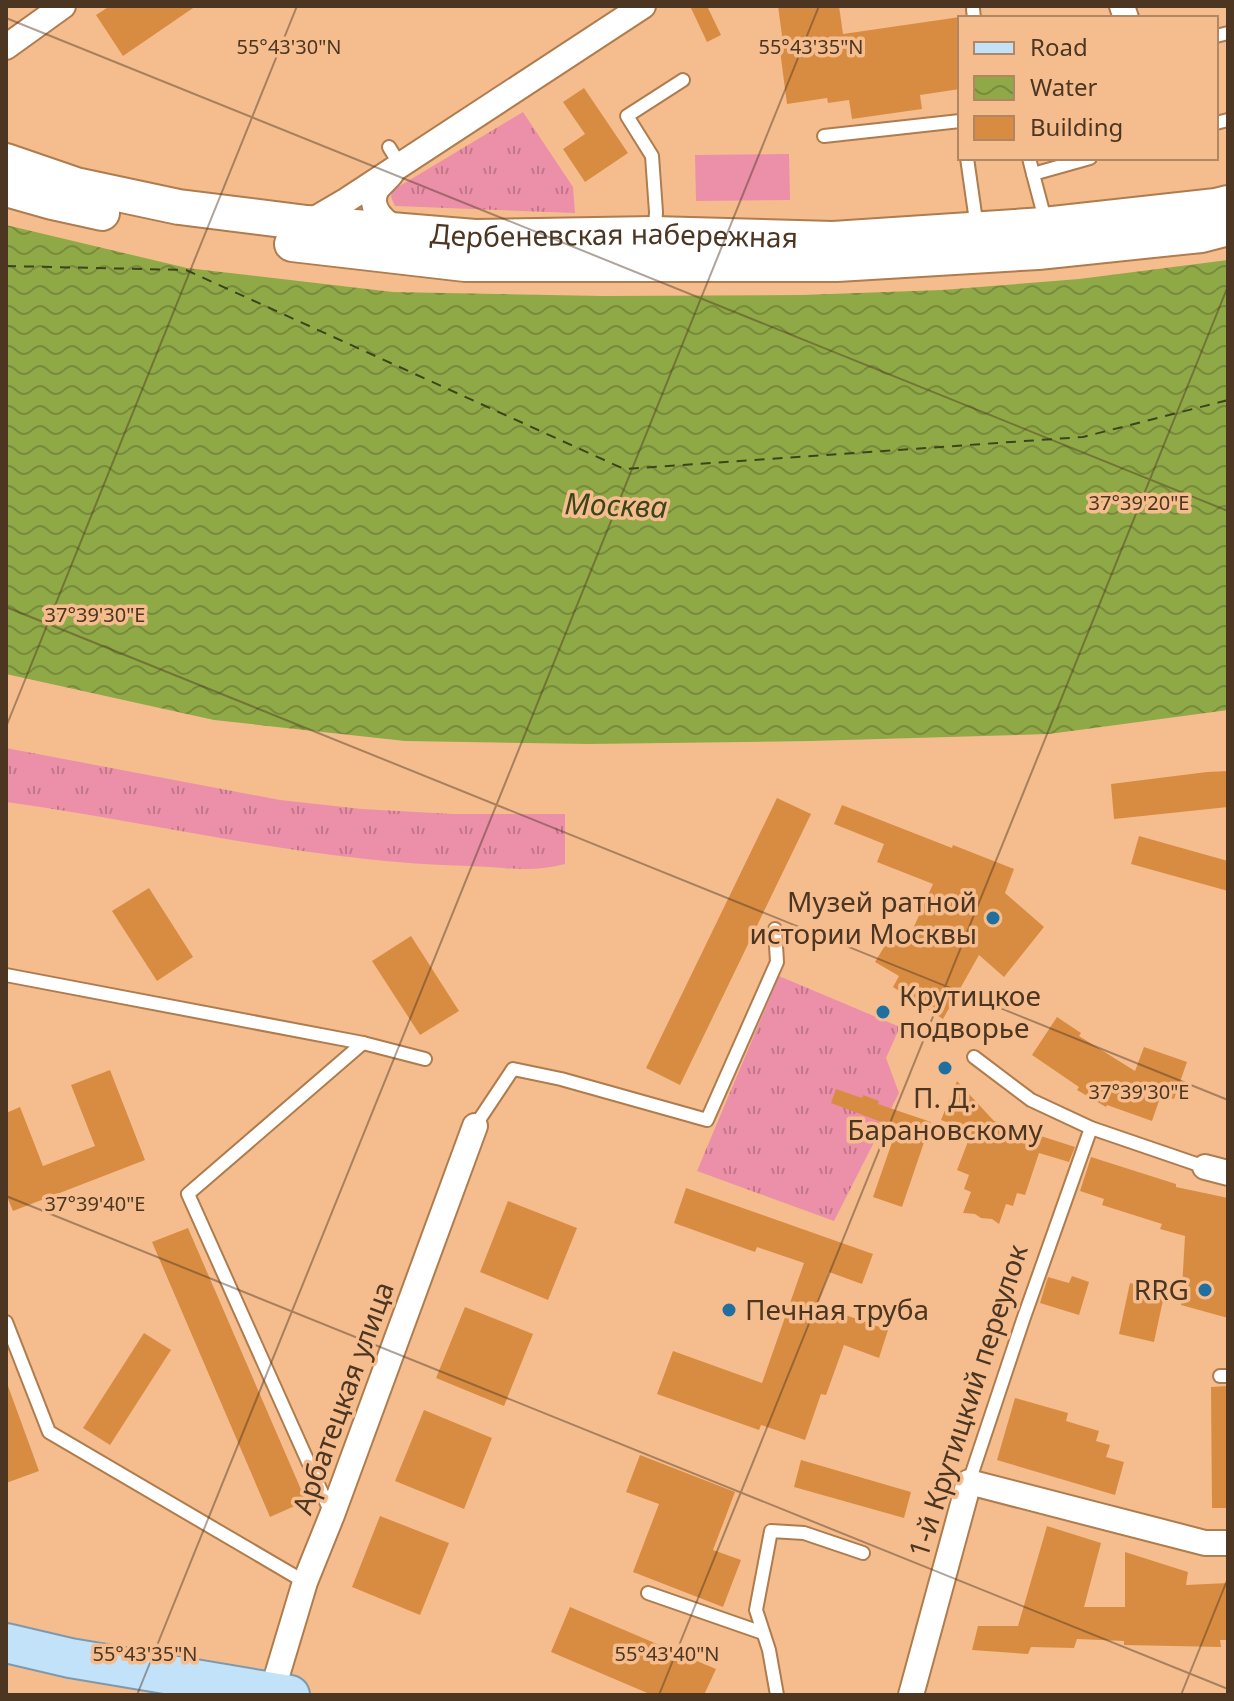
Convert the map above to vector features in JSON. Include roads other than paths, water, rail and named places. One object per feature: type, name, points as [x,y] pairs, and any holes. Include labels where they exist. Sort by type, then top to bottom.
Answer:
[{"type":"main road","name":"Дербеневская набережная","points":[[6,161],[76,185],[179,207],[307,223],[475,237],[654,234],[833,239],[1044,225],[1228,203]]},
{"type":"main road","name":"Дербеневская набережная","points":[[6,189],[52,202],[181,229],[465,264],[837,264],[1069,249],[1201,235],[1228,228]]},
{"type":"main road","points":[[6,1643],[70,1658],[281,1694]]},
{"type":"street","points":[[6,47],[63,6]]},
{"type":"street","points":[[277,242],[347,200],[395,156],[643,6]]},
{"type":"street","points":[[395,156],[376,191],[375,205],[383,220],[408,232]]},
{"type":"street","name":"Арбатецкая улица","points":[[281,1694],[305,1582],[475,1126]]},
{"type":"street","points":[[969,1482],[1205,1543],[1228,1543]]},
{"type":"street","name":"1-й Крутицкий переулок","points":[[911,1695],[969,1482]]},
{"type":"lane","points":[[654,234],[656,212],[652,156],[627,116],[683,80]]},
{"type":"lane","points":[[824,136],[958,121]]},
{"type":"lane","points":[[967,160],[975,214],[973,230]]},
{"type":"lane","points":[[1030,160],[1044,225]]},
{"type":"lane","points":[[1033,174],[1083,160]]},
{"type":"lane","points":[[475,1126],[513,1069],[561,1079],[707,1120],[777,962],[775,929]]},
{"type":"lane","points":[[6,975],[363,1043],[425,1059]]},
{"type":"lane","points":[[332,1515],[188,1194],[363,1043]]},
{"type":"lane","points":[[974,1057],[1031,1100],[1091,1128],[1216,1170]]},
{"type":"lane","name":"1-й Крутицкий переулок","points":[[969,1482],[1091,1128]]},
{"type":"lane","points":[[6,1322],[49,1432],[305,1582]]},
{"type":"lane","points":[[777,1695],[769,1650],[756,1610],[771,1531],[804,1533],[863,1553]]},
{"type":"lane","points":[[648,1593],[763,1633]]},
{"type":"water","name":"Москва","points":[[6,225],[187,268],[393,292],[603,296],[802,295],[942,290],[1079,279],[1228,260],[1228,710],[1049,734],[589,744],[405,741],[214,720],[6,674]]},
{"type":"place","name":"Музей ратной истории Москвы","points":[[993,918]]},
{"type":"place","name":"Крутицкое подворье","points":[[883,1012]]},
{"type":"place","name":"П. Д. Барановскому","points":[[945,1068]]},
{"type":"place","name":"RRG","points":[[1205,1290]]},
{"type":"place","name":"Печная труба","points":[[729,1310]]}]
